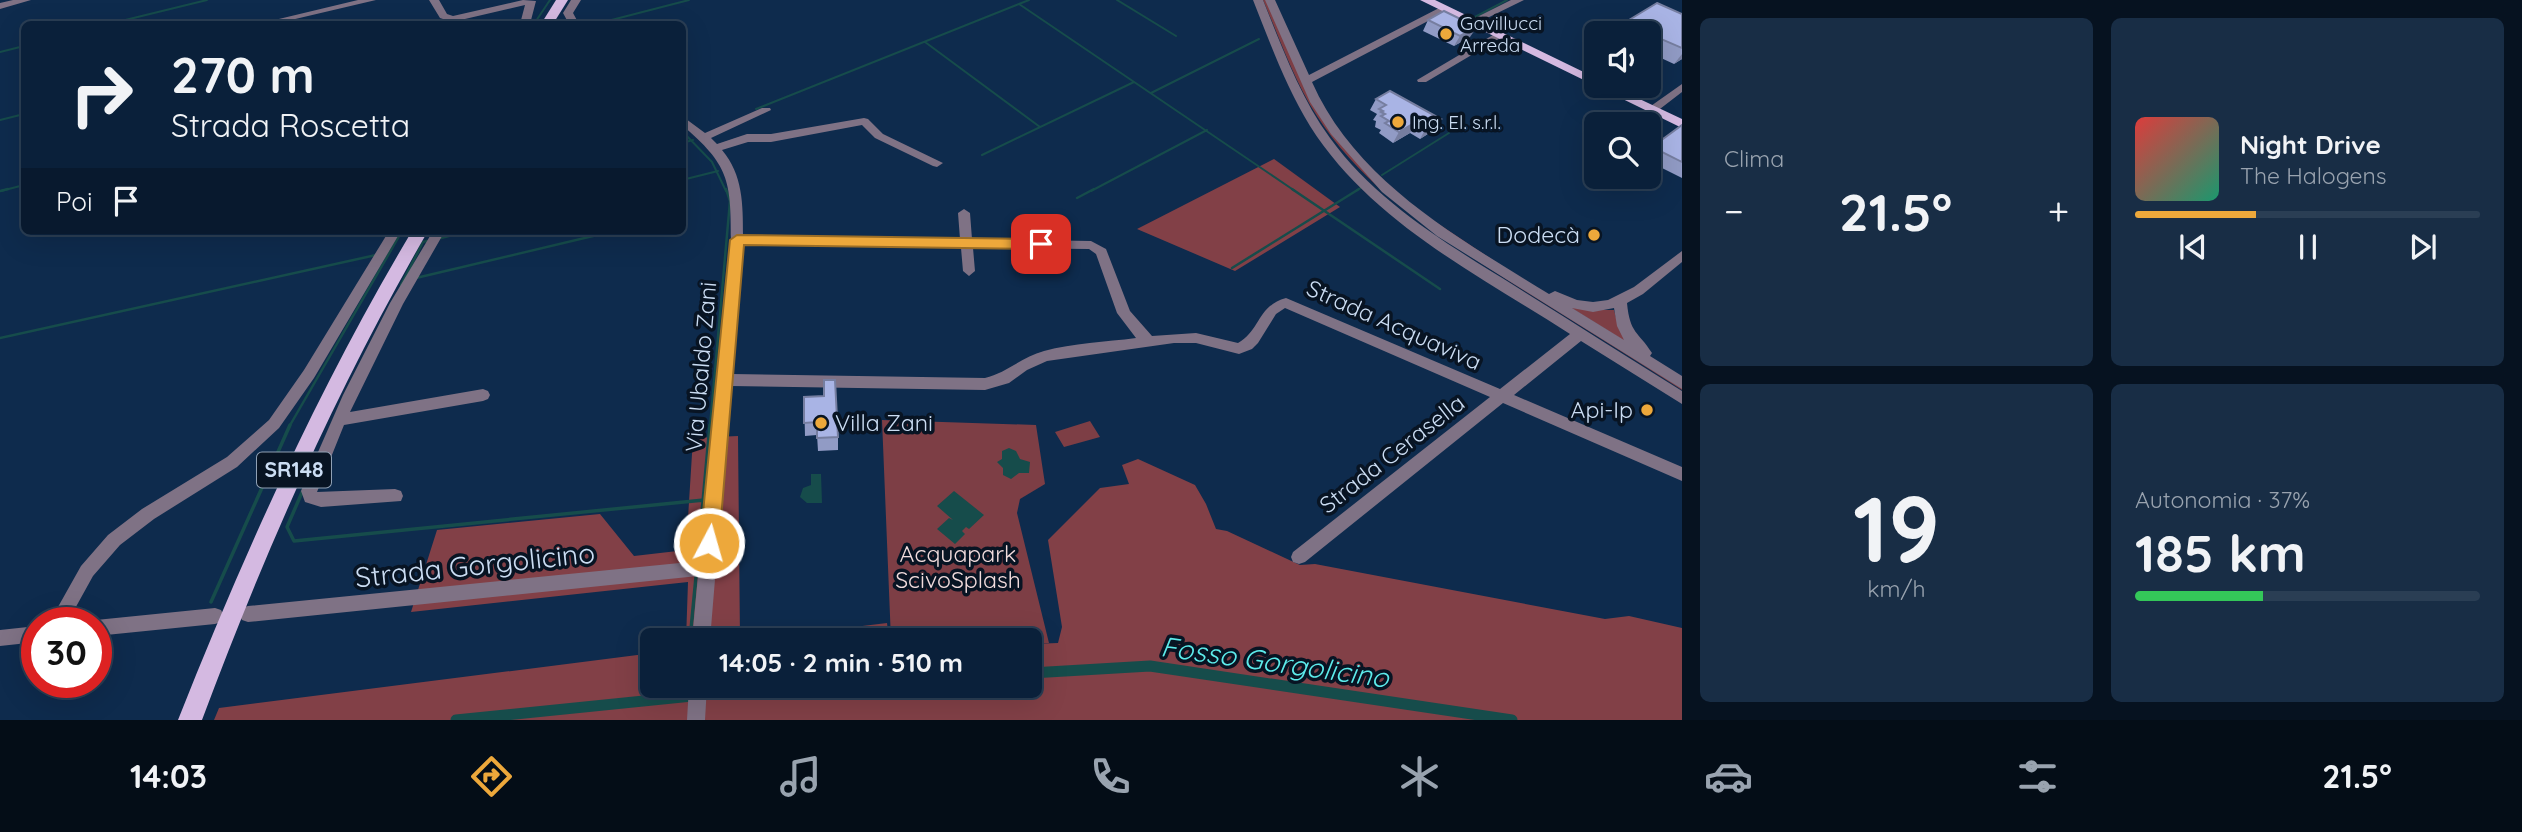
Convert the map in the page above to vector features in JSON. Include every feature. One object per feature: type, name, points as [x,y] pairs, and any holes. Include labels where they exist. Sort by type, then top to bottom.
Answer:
[{"type":"main road","points":[[549,21],[562,0]]},
{"type":"main road","points":[[1426,0],[1584,77]]},
{"type":"main road","points":[[1627,98],[1682,124]]},
{"type":"main road","name":"SR148","points":[[190,720],[236,598],[323,406],[382,294],[432,235]]},
{"type":"street","points":[[0,6],[26,0]]},
{"type":"street","points":[[276,21],[371,0]]},
{"type":"street","points":[[434,0],[443,16],[452,19],[531,1],[526,21]]},
{"type":"street","points":[[572,21],[568,13],[576,0]]},
{"type":"street","points":[[1258,0],[1292,79],[1317,127],[1356,176],[1403,219],[1435,242],[1682,398]]},
{"type":"street","points":[[1270,0],[1315,102],[1335,132],[1386,190],[1441,233],[1490,265],[1682,382]]},
{"type":"street","points":[[1472,22],[1518,0]]},
{"type":"street","points":[[1306,81],[1444,9]]},
{"type":"street","points":[[1422,80],[1498,35]]},
{"type":"street","points":[[1652,110],[1682,87]]},
{"type":"street","points":[[704,137],[766,110]]},
{"type":"street","points":[[716,148],[747,138],[771,138],[863,121],[878,136],[937,163]]},
{"type":"street","name":"Via Ubaldo Zani","points":[[686,122],[716,148],[728,163],[735,179],[737,240],[702,628]]},
{"type":"street","points":[[964,213],[970,271]]},
{"type":"street","points":[[67,607],[87,571],[114,540],[141,518],[232,462],[268,430],[309,374],[393,235]]},
{"type":"street","points":[[395,496],[321,500],[310,496],[311,485],[356,383],[432,235]]},
{"type":"street","points":[[737,240],[1084,244],[1096,247],[1103,254],[1120,308],[1128,323],[1150,342]]},
{"type":"street","points":[[1490,265],[1572,303],[1602,307],[1620,303],[1682,255]]},
{"type":"street","name":"Strada Acquaviva","points":[[725,380],[985,384],[1004,379],[1029,362],[1045,356],[1187,337],[1242,349],[1251,343],[1275,307],[1286,303],[1682,474]]},
{"type":"street","points":[[1620,303],[1621,325],[1626,334],[1682,382]]},
{"type":"street","name":"Strada Cerasella","points":[[1299,557],[1580,334]]},
{"type":"street","points":[[340,419],[483,395]]},
{"type":"street","name":"Strada Gorgolicino","points":[[248,614],[707,568]]},
{"type":"street","points":[[112,626],[215,616]]},
{"type":"street","points":[[0,638],[21,636]]},
{"type":"green space","points":[[1263,0],[1267,0],[1309,96],[1380,185],[1682,386],[1682,390],[1470,256],[1386,194],[1338,144],[1317,116],[1294,74]]},
{"type":"green space","points":[[1560,301],[1596,310],[1614,310],[1619,329],[1636,348]]},
{"type":"green space","name":"Acquapark ScivoSplash","points":[[882,420],[1036,425],[1045,484],[1020,499],[1017,513],[1049,643],[1042,643],[1042,628],[891,628]]},
{"type":"green space","points":[[1090,421],[1100,437],[1064,447],[1055,432]]},
{"type":"shaded area","points":[[1274,159],[1340,207],[1235,271],[1137,229]]},
{"type":"shaded area","points":[[738,436],[740,628],[686,628],[688,582],[411,612],[437,530],[600,514],[634,556],[686,550],[693,438]]},
{"type":"shaded area","points":[[1009,448],[1016,451],[1020,459],[1030,462],[1029,473],[1019,473],[1011,479],[1003,475],[1003,468],[997,462],[1002,459],[1002,451]]},
{"type":"shaded area","points":[[1138,459],[1195,485],[1216,529],[1227,531],[1300,565],[1315,564],[1605,619],[1629,616],[1682,628],[1682,720],[214,720],[219,708],[640,655],[640,698],[1042,698],[1042,644],[1058,643],[1062,627],[1048,540],[1100,488],[1129,484],[1122,465]]},
{"type":"shaded area","points":[[811,474],[821,474],[822,503],[807,503],[800,497],[803,488],[811,485]]},
{"type":"shaded area","points":[[954,491],[984,515],[969,529],[966,527],[962,531],[965,534],[955,544],[937,529],[949,518],[953,520],[937,506]]},
{"type":"shaded area","points":[[887,623],[888,628],[846,628]]},
{"type":"building","points":[[1657,3],[1682,14],[1682,48],[1661,39],[1661,21],[1627,21]]},
{"type":"building","points":[[1444,11],[1477,27],[1460,36],[1428,20]]},
{"type":"building","points":[[1390,91],[1441,119],[1426,128],[1416,122],[1399,132],[1385,123],[1389,121],[1381,116],[1385,114],[1379,109],[1386,105],[1376,99]]},
{"type":"building","points":[[1682,125],[1682,162],[1661,152],[1661,140]]},
{"type":"building","name":"Villa Zani","points":[[824,380],[835,380],[838,437],[817,438],[817,422],[804,423],[804,397],[824,396]]},
{"type":"waterway","points":[[121,21],[207,0]]},
{"type":"waterway","points":[[536,21],[550,0]]},
{"type":"waterway","points":[[608,21],[689,0]]},
{"type":"waterway","points":[[756,109],[1029,0]]},
{"type":"waterway","points":[[1117,0],[1176,36]]},
{"type":"waterway","points":[[1473,18],[1507,0]]},
{"type":"waterway","points":[[1019,4],[1206,131]]},
{"type":"waterway","points":[[1151,93],[1259,39]]},
{"type":"waterway","points":[[925,42],[1040,127]]},
{"type":"waterway","points":[[0,52],[21,47]]},
{"type":"waterway","points":[[982,155],[1134,82]]},
{"type":"waterway","points":[[0,120],[21,115]]},
{"type":"waterway","points":[[1091,191],[1206,131]]},
{"type":"waterway","points":[[1206,131],[1295,191]]},
{"type":"waterway","points":[[1382,175],[1449,133]]},
{"type":"waterway","points":[[686,135],[691,140]]},
{"type":"waterway","points":[[686,142],[691,140]]},
{"type":"waterway","points":[[691,140],[712,162],[717,171]]},
{"type":"waterway","points":[[686,179],[717,171]]},
{"type":"waterway","points":[[717,171],[726,191]]},
{"type":"waterway","points":[[1,191],[21,186]]},
{"type":"waterway","points":[[0,191],[8,189]]},
{"type":"waterway","points":[[710,427],[730,201],[726,189]]},
{"type":"waterway","points":[[1077,198],[1094,189]]},
{"type":"waterway","points":[[1292,189],[1324,211]]},
{"type":"waterway","points":[[1324,211],[1359,189]]},
{"type":"waterway","points":[[1232,268],[1324,211]]},
{"type":"waterway","points":[[1324,211],[1440,289]]},
{"type":"waterway","points":[[289,426],[400,235]]},
{"type":"waterway","points":[[441,238],[453,235]]},
{"type":"waterway","points":[[416,278],[597,235]]},
{"type":"waterway","points":[[401,285],[423,242],[427,241]]},
{"type":"waterway","points":[[0,338],[376,255]]},
{"type":"waterway","points":[[703,500],[710,425]]},
{"type":"waterway","points":[[211,602],[289,426]]},
{"type":"waterway","points":[[303,490],[287,527],[294,541],[703,500]]},
{"type":"waterway","points":[[698,557],[703,500]]},
{"type":"waterway","points":[[691,628],[696,577]]},
{"type":"waterway","name":"Fosso Gorgolicino","points":[[1042,672],[1150,666],[1512,720]]},
{"type":"waterway","name":"Fosso Gorgolicino","points":[[456,720],[673,698]]},
{"type":"place","name":"Gavillucci Arreda","points":[[1446,34]]},
{"type":"place","name":"Ing. El. s.r.l.","points":[[1398,122]]},
{"type":"place","name":"Dodecà","points":[[1594,235]]},
{"type":"place","name":"Api-Ip","points":[[1647,410]]},
{"type":"place","name":"Villa Zani","points":[[821,423]]},
{"type":"route","points":[[709,543],[737,240],[1041,244]]}]
